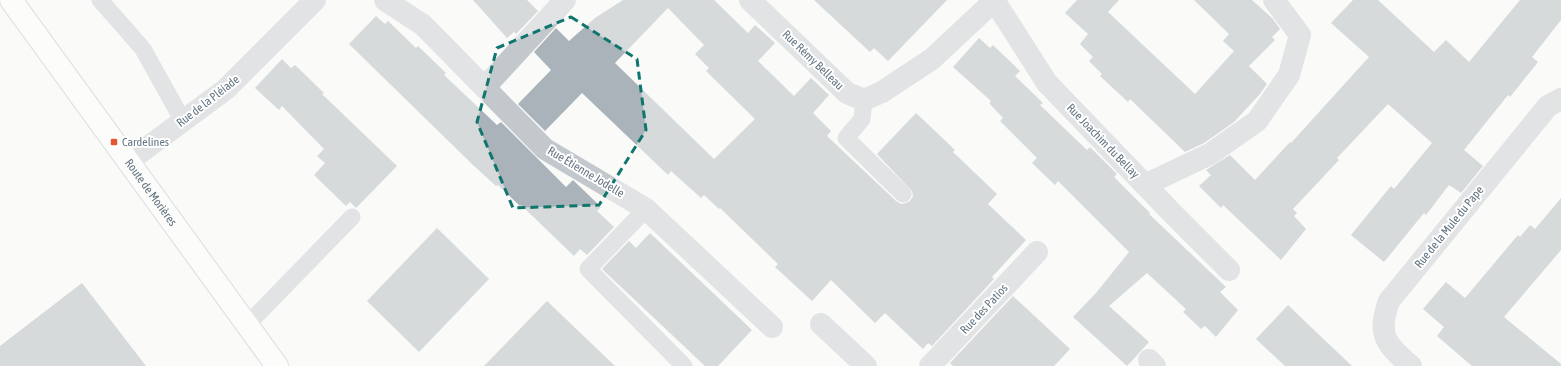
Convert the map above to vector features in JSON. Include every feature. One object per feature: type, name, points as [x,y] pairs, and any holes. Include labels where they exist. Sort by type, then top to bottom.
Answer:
[{"type":"main road","name":"Route de Morières","points":[[12,0],[277,366]]},
{"type":"street","name":"Rue de la Pléiade","points":[[128,161],[226,89],[314,0]]},
{"type":"street","name":"Rue Étienne Jodelle","points":[[385,0],[423,25],[545,149],[646,208],[772,326]]},
{"type":"street","points":[[485,87],[565,0]]},
{"type":"street","name":"Rue Rémy Belleau","points":[[750,0],[847,93],[864,100]]},
{"type":"street","points":[[864,100],[882,92],[932,59],[994,0]]},
{"type":"street","name":"Rue Joachim du Bellay","points":[[994,0],[1047,83],[1229,270]]},
{"type":"street","points":[[1145,185],[1210,154],[1257,121],[1290,75],[1300,35],[1274,0]]},
{"type":"street","name":"Rue de la Mule du Pape","points":[[1411,366],[1398,355],[1384,336],[1383,317],[1389,301],[1548,106],[1561,99]]},
{"type":"street","name":"Rue des Patios","points":[[930,366],[1037,252]]},
{"type":"street","points":[[821,324],[866,366]]},
{"type":"lane","points":[[100,0],[143,50],[183,121]]},
{"type":"lane","points":[[864,100],[862,119],[846,138],[903,194]]},
{"type":"lane","points":[[646,208],[588,269],[684,366]]},
{"type":"lane","points":[[248,325],[352,217]]},
{"type":"highlighted area","points":[[571,17],[637,59],[646,130],[599,205],[513,208],[477,122],[497,48]]},
{"type":"building","points":[[473,0],[527,0],[538,11],[516,34],[514,32],[507,38]]},
{"type":"building","points":[[623,0],[714,0],[748,33],[755,25],[775,43],[758,61],[794,96],[811,78],[829,95],[813,113],[831,131],[827,136],[896,201],[901,204],[910,201],[913,196],[912,191],[877,154],[916,113],[955,150],[953,152],[997,194],[988,204],[1026,240],[992,277],[994,279],[932,346],[928,343],[923,349],[885,313],[875,323],[831,280],[812,301],[775,267],[778,264],[720,208],[719,209],[704,195],[701,198],[671,171],[668,175],[582,93],[545,131],[518,104],[551,70],[534,52],[556,28],[569,41],[595,18]],"holes":[[[668,8],[704,45],[695,54],[709,68],[706,71],[755,119],[714,159],[615,63]]]},
{"type":"building","points":[[814,0],[947,0],[888,61],[874,48],[870,52]]},
{"type":"building","points":[[1077,0],[1119,0],[1108,12],[1195,94],[1234,51],[1223,41],[1229,34],[1194,0],[1252,0],[1273,19],[1280,29],[1272,37],[1275,40],[1249,66],[1267,84],[1260,94],[1234,122],[1204,143],[1185,152],[1130,99],[1128,102],[1100,76],[1102,74],[1089,61],[1093,57],[1080,44],[1088,34],[1065,13]]},
{"type":"building","points":[[1353,0],[1378,0],[1434,52],[1446,40],[1469,62],[1520,0],[1561,0],[1561,20],[1532,57],[1538,62],[1510,97],[1508,95],[1464,150],[1483,166],[1461,193],[1449,185],[1426,215],[1424,213],[1384,262],[1351,235],[1391,186],[1394,189],[1432,143],[1388,104],[1337,158],[1339,160],[1293,209],[1297,213],[1294,216],[1306,229],[1281,260],[1223,205],[1221,208],[1199,186],[1211,175],[1206,170],[1230,155],[1255,180],[1290,142],[1291,143],[1369,57],[1331,23]]},
{"type":"building","points":[[376,16],[385,24],[388,21],[416,48],[418,46],[446,73],[444,75],[497,125],[501,122],[566,187],[573,180],[601,207],[597,211],[614,227],[587,255],[580,249],[574,256],[521,205],[520,206],[498,185],[496,186],[473,165],[349,44]]},
{"type":"building","points":[[979,38],[990,48],[993,45],[1020,71],[1015,76],[1043,103],[1040,105],[1087,150],[1090,147],[1117,174],[1114,177],[1150,213],[1149,214],[1226,287],[1220,292],[1238,310],[1216,337],[1205,326],[1201,329],[1183,312],[1186,309],[1147,273],[1109,306],[1149,342],[1127,366],[1073,317],[1096,293],[1129,252],[1058,181],[1055,185],[1032,163],[1037,158],[1000,121],[1003,118],[989,103],[991,101],[953,67]]},
{"type":"building","points":[[282,59],[291,68],[295,65],[324,93],[322,94],[397,166],[356,208],[350,202],[346,206],[314,175],[325,163],[317,156],[324,149],[282,106],[279,110],[255,88]]},
{"type":"building","points":[[1561,198],[1561,250],[1504,317],[1561,364],[1561,366],[1472,366],[1437,336],[1444,327],[1423,309],[1446,282],[1465,298],[1518,235],[1520,237],[1530,225],[1535,229]]},
{"type":"building","points":[[437,228],[489,279],[419,352],[367,301]]},
{"type":"building","points":[[650,233],[752,330],[718,366],[705,366],[602,269],[629,241],[636,248]]},
{"type":"building","points":[[82,283],[146,366],[0,366],[0,346]]},
{"type":"building","points":[[1013,296],[1070,349],[1054,366],[953,366],[950,363]]},
{"type":"building","points":[[547,301],[615,366],[484,366]]},
{"type":"building","points":[[1288,305],[1352,366],[1285,366],[1256,339]]},
{"type":"place","name":"Cardelines","points":[[114,142]]}]
